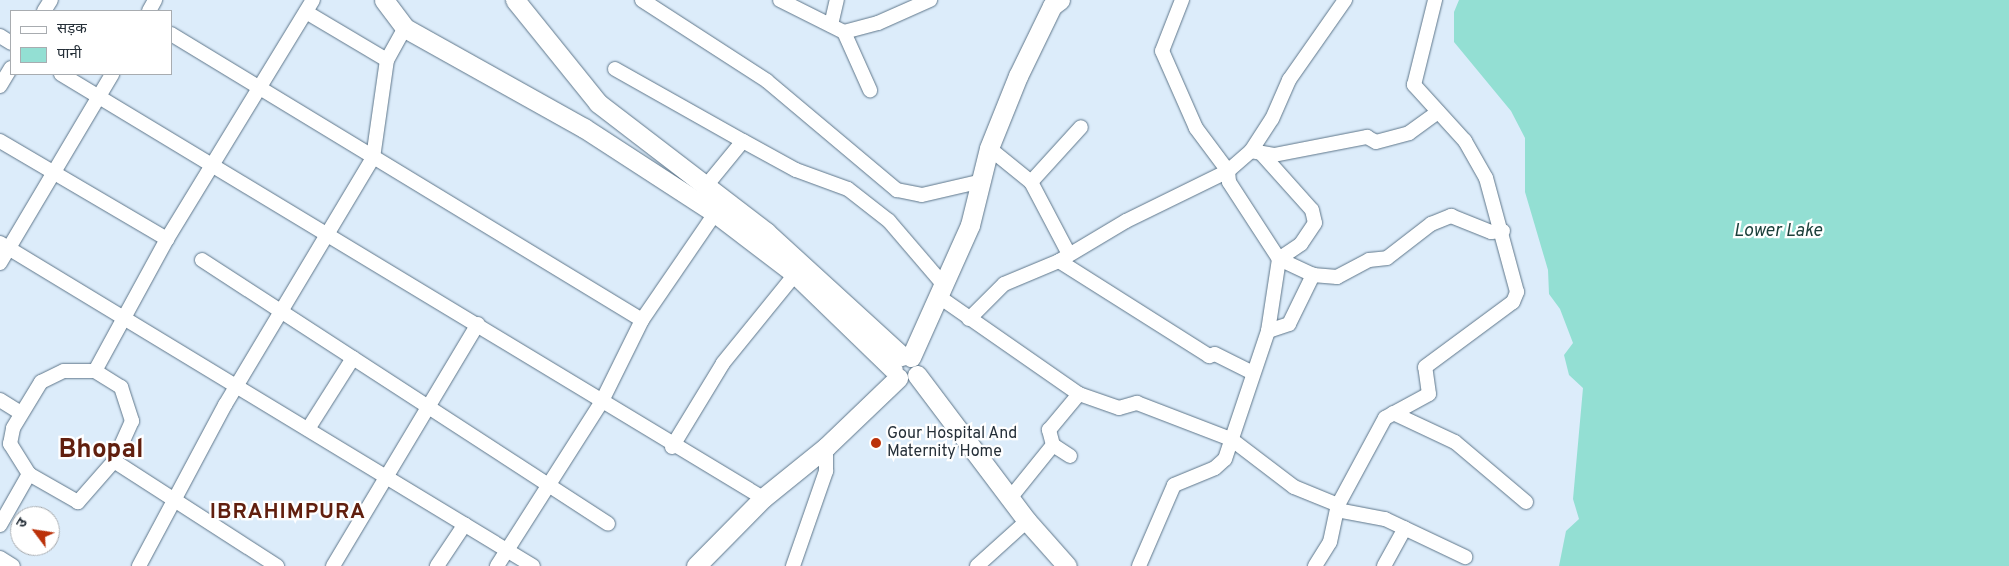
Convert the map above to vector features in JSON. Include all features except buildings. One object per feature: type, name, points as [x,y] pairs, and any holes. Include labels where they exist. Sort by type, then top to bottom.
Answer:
[{"type":"main road","points":[[384,0],[405,28],[584,128],[654,175],[720,206],[799,269],[905,369],[1010,497],[1023,524],[1068,566]]},
{"type":"main road","points":[[516,0],[598,103],[706,186],[720,206]]},
{"type":"main road","points":[[696,566],[763,498],[826,447],[905,369],[970,225],[989,148],[1052,2]]},
{"type":"main road","points":[[654,175],[668,157]]},
{"type":"main road","points":[[905,369],[1054,566]]},
{"type":"street","points":[[95,370],[167,239],[313,0]]},
{"type":"street","points":[[642,0],[767,81],[897,190],[922,196],[982,182]]},
{"type":"street","points":[[780,0],[844,32],[870,90]]},
{"type":"street","points":[[831,25],[837,0]]},
{"type":"street","points":[[844,32],[878,23],[930,0]]},
{"type":"street","points":[[1182,0],[1162,51],[1196,128],[1228,171],[1229,182],[1279,259],[1313,275],[1337,277],[1369,260],[1387,258],[1431,224],[1451,216],[1491,232],[1503,231]]},
{"type":"street","points":[[969,319],[1004,284],[1064,258],[1228,171],[1256,152],[1290,80],[1345,0]]},
{"type":"street","points":[[1315,566],[1330,542],[1338,508],[1385,418],[1429,394],[1426,367],[1513,302],[1517,292],[1503,231],[1486,178],[1465,141],[1414,85],[1435,0]]},
{"type":"street","points":[[306,12],[387,60]]},
{"type":"street","points":[[140,566],[173,502],[279,310],[328,233],[372,158],[387,60],[405,28]]},
{"type":"street","points":[[172,35],[262,86],[372,158],[642,320]]},
{"type":"street","points":[[615,69],[796,170],[848,189],[889,221],[941,290],[969,319],[1079,394],[1119,408],[1137,403],[1231,439],[1294,487],[1338,508],[1385,519],[1465,557]]},
{"type":"street","points":[[0,86],[10,70]]},
{"type":"street","points":[[63,75],[97,97],[214,164],[478,324],[672,447],[763,498]]},
{"type":"street","points":[[0,263],[5,246],[111,75]]},
{"type":"street","points":[[1256,152],[1274,155],[1367,137],[1376,142],[1409,133],[1438,112]]},
{"type":"street","points":[[1031,182],[1081,127]]},
{"type":"street","points":[[0,141],[167,239]]},
{"type":"street","points":[[706,186],[743,141]]},
{"type":"street","points":[[989,148],[1031,182],[1064,258],[1209,356],[1216,354],[1253,373]]},
{"type":"street","points":[[1139,566],[1174,485],[1222,464],[1268,331],[1279,259],[1301,244],[1315,223],[1312,210],[1256,152]]},
{"type":"street","points":[[497,566],[602,401],[642,320],[720,206]]},
{"type":"street","points":[[5,246],[533,566]]},
{"type":"street","points":[[202,260],[608,524]]},
{"type":"street","points":[[672,447],[723,363],[799,269]]},
{"type":"street","points":[[1268,331],[1289,324],[1313,275]]},
{"type":"street","points":[[333,566],[427,406],[478,324]]},
{"type":"street","points":[[308,429],[353,358]]},
{"type":"street","points":[[95,370],[122,387],[128,402],[132,421],[114,461],[78,502],[29,474],[10,444],[21,413],[41,382],[64,371],[95,370]]},
{"type":"street","points":[[1070,456],[1053,445],[1049,430],[1079,394]]},
{"type":"street","points":[[0,400],[21,413]]},
{"type":"street","points":[[1394,413],[1455,442],[1526,502]]},
{"type":"street","points":[[1010,497],[1053,445]]},
{"type":"street","points":[[793,566],[826,471],[826,447]]},
{"type":"street","points":[[114,461],[173,502],[277,566]]},
{"type":"street","points":[[0,525],[29,474]]},
{"type":"street","points":[[437,566],[465,524]]},
{"type":"street","points":[[977,566],[1023,524]]},
{"type":"street","points":[[1384,566],[1405,528]]},
{"type":"street","points":[[0,558],[13,566]]},
{"type":"water","name":"Lower Lake","points":[[1459,0],[2009,0],[2009,566],[1559,566],[1566,531],[1579,519],[1573,499],[1583,388],[1569,375],[1564,355],[1573,343],[1560,309],[1549,294],[1548,270],[1525,192],[1525,138],[1511,111],[1454,42],[1454,12]]},
{"type":"place","name":"Gour Hospital And Maternity Home","points":[[876,443]]},
{"type":"district","name":"Bhopal","points":[[101,451]]},
{"type":"district","name":"IBRAHIMPURA","points":[[288,513]]}]
